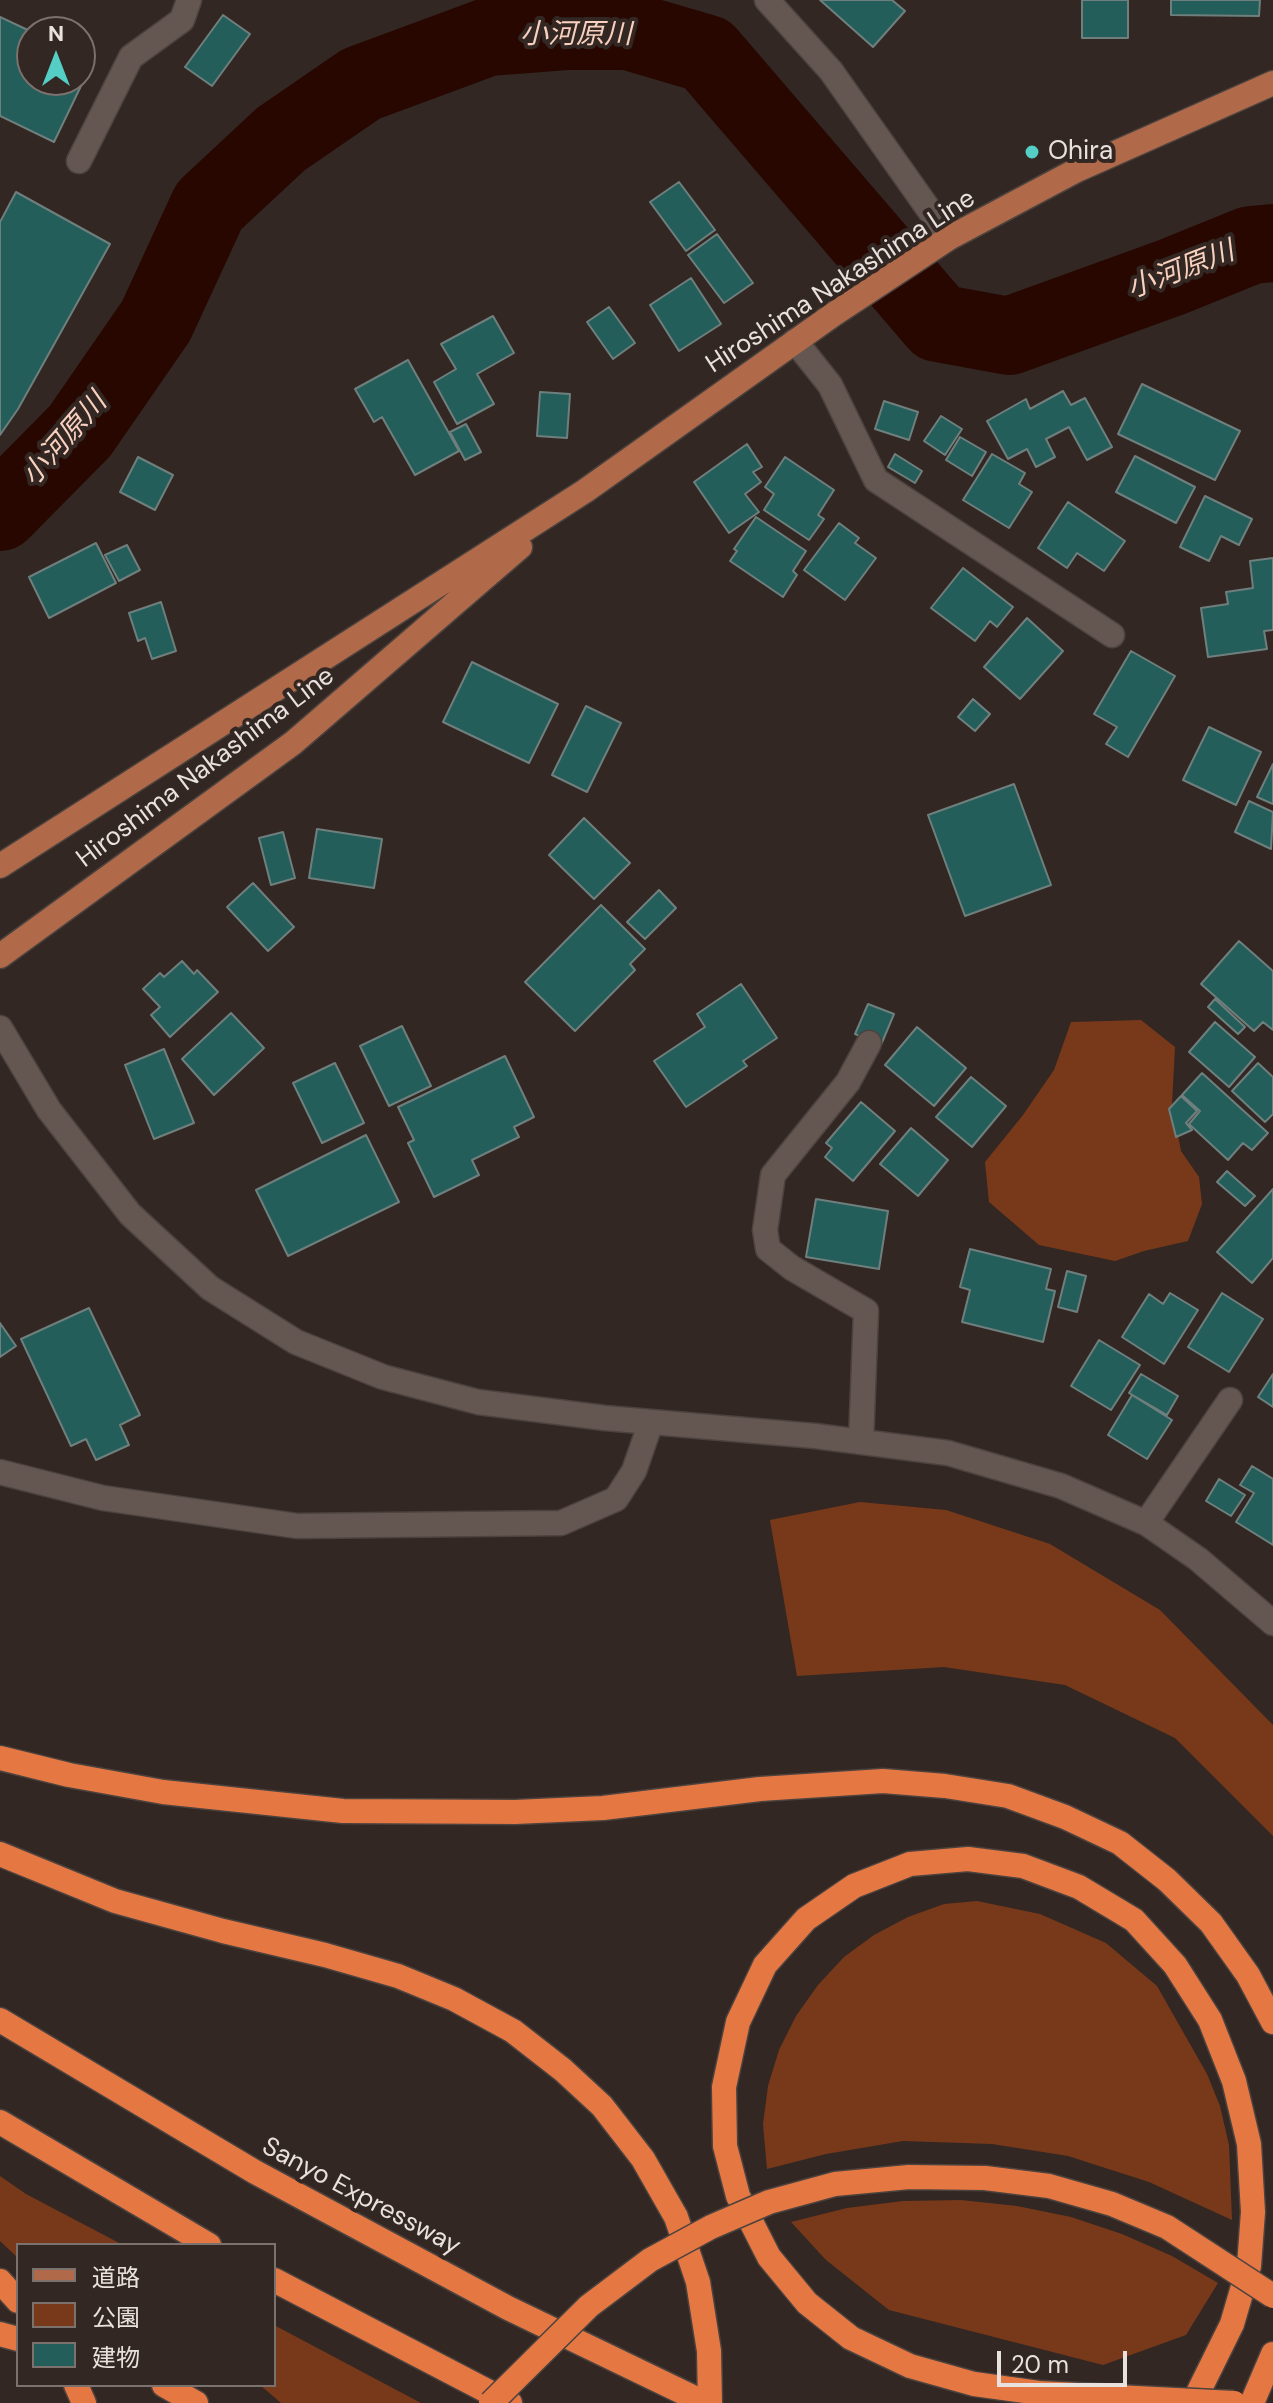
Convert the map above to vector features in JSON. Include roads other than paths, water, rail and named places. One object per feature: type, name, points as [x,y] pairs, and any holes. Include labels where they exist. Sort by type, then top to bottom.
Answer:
[{"type":"highway","points":[[0,1758],[69,1775],[163,1792],[343,1811],[515,1812],[603,1808],[760,1789],[883,1781],[945,1786],[1008,1796],[1065,1817],[1120,1843],[1167,1880],[1211,1923],[1248,1975],[1273,2022]]},
{"type":"highway","points":[[0,1854],[115,1901],[398,1976],[454,1999],[513,2031],[602,2106],[643,2159],[676,2217],[698,2282],[709,2351],[708,2403]]},
{"type":"highway","points":[[1193,2403],[1232,2324],[1249,2266],[1253,2212],[1249,2144],[1234,2081],[1210,2020],[1175,1965],[1134,1920],[1079,1887],[1023,1866],[968,1859],[910,1864],[854,1886],[806,1919],[765,1965],[738,2022],[724,2087],[725,2146],[738,2196],[769,2257],[807,2303],[851,2338],[910,2366],[974,2384],[1039,2393],[1234,2403]]},
{"type":"highway","name":"Sanyo Expressway","points":[[0,2020],[283,2187],[508,2308],[708,2403]]},
{"type":"highway","points":[[0,2122],[206,2243]]},
{"type":"highway","points":[[491,2403],[589,2306],[650,2260],[711,2227],[769,2202],[835,2184],[909,2177],[985,2178],[1049,2186],[1112,2204],[1167,2227],[1273,2296]]},
{"type":"highway","points":[[0,2281],[16,2299]]},
{"type":"highway","points":[[276,2281],[510,2403]]},
{"type":"highway","points":[[1252,2403],[1273,2354]]},
{"type":"highway","points":[[168,2387],[196,2403]]},
{"type":"main road","name":"Hiroshima Nakashima Line","points":[[0,866],[585,491],[795,341],[939,245],[1077,170],[1273,83]]},
{"type":"main road","name":"Hiroshima Nakashima Line","points":[[0,956],[293,743],[585,491]]},
{"type":"street","points":[[79,161],[131,57],[182,20],[189,0]]},
{"type":"street","points":[[767,0],[831,71],[939,245]]},
{"type":"street","points":[[795,341],[830,385],[876,480],[1112,635]]},
{"type":"street","points":[[0,1028],[49,1110],[130,1214],[210,1288],[296,1342],[383,1377],[478,1402],[948,1453],[1061,1486],[1146,1523],[1198,1559],[1273,1623]]},
{"type":"street","points":[[861,1442],[866,1311],[792,1268],[768,1249],[765,1230],[773,1175],[848,1082],[869,1043]]},
{"type":"street","points":[[1146,1523],[1230,1400]]},
{"type":"street","points":[[0,1472],[103,1498],[297,1526],[561,1523],[616,1499],[634,1471],[651,1422]]},
{"type":"waterway","name":"小河原川","points":[[0,512],[80,431],[156,321],[209,206],[281,139],[361,84],[488,37],[565,31],[629,31],[707,54],[938,323],[1009,336],[1251,245],[1273,243]]},
{"type":"place","name":"Ohira","points":[[1032,152]]}]
